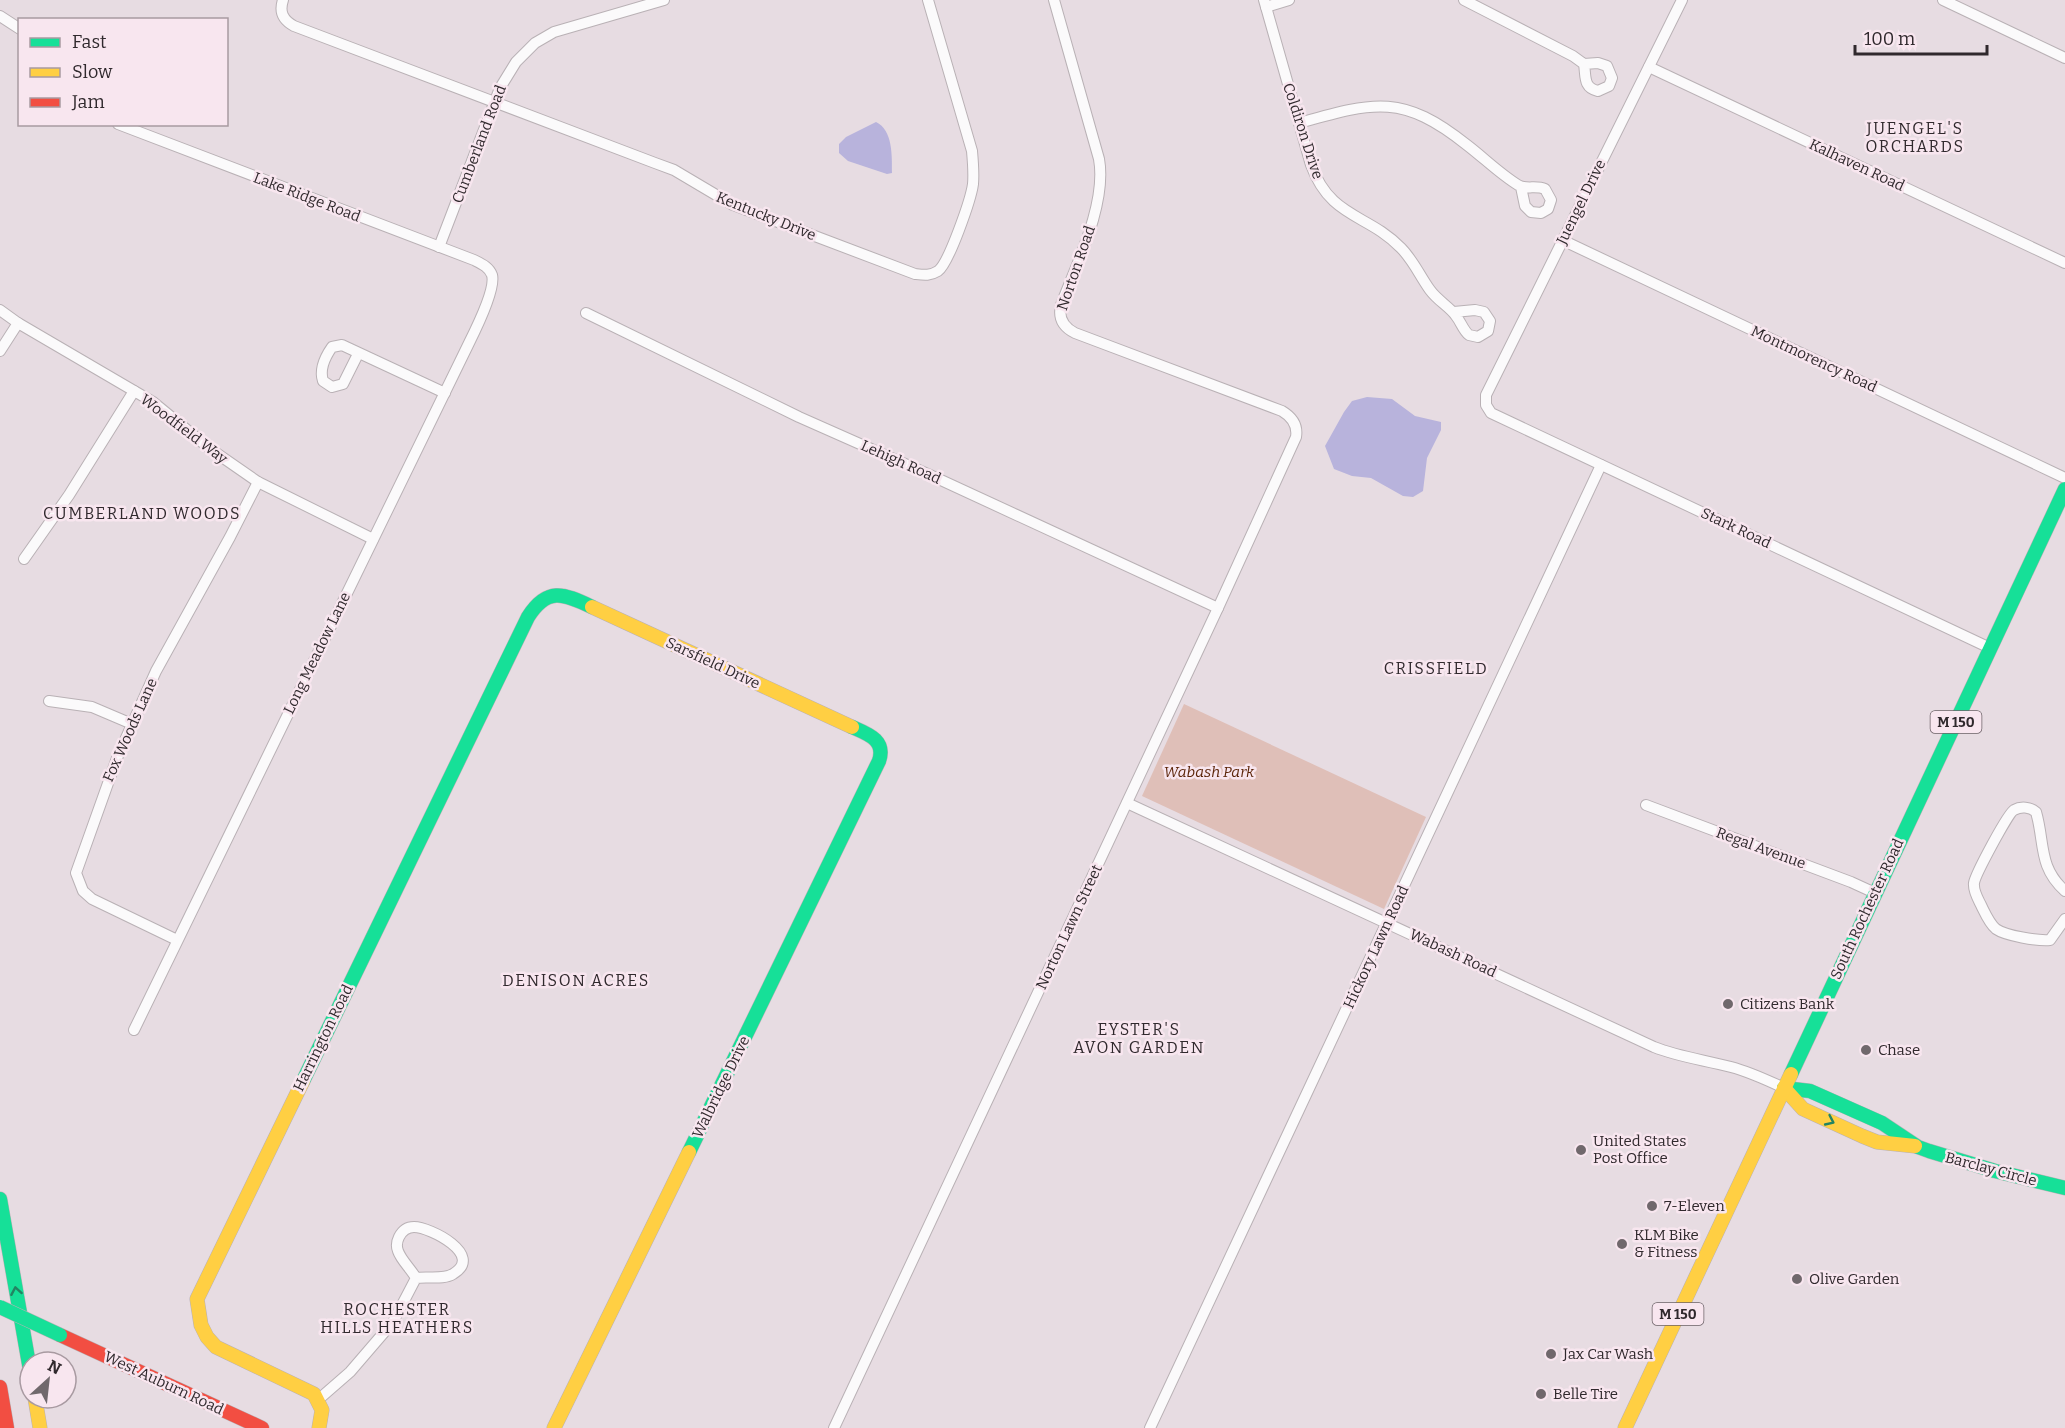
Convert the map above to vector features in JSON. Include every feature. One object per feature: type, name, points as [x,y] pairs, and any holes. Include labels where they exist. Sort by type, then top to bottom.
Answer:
[{"type":"main road","name":"South Rochester Road","points":[[1625,1428],[2065,489]]},
{"type":"main road","name":"Sarsfield Drive","points":[[540,599],[554,594],[584,603],[870,735],[881,745]]},
{"type":"main road","name":"Harrington Road","points":[[319,1399],[314,1394],[216,1347],[200,1325],[197,1316],[197,1299],[522,628],[540,599]]},
{"type":"main road","name":"Walbridge Drive","points":[[554,1428],[880,761],[881,745]]},
{"type":"main road","name":"Barclay Circle","points":[[1784,1088],[1810,1090],[1882,1124],[1918,1147]]},
{"type":"main road","name":"Barclay Circle","points":[[1784,1088],[1803,1109],[1877,1142],[1918,1147],[1964,1163],[2065,1188]]},
{"type":"main road","points":[[0,1199],[26,1350]]},
{"type":"main road","name":"West Auburn Road","points":[[0,1307],[262,1428]]},
{"type":"main road","points":[[0,1387],[7,1428]]},
{"type":"main road","points":[[319,1399],[323,1411],[319,1428]]},
{"type":"main road","points":[[37,1410],[40,1428]]},
{"type":"street","name":"Kentucky Drive","points":[[283,0],[282,16],[294,26],[674,170],[733,205],[915,274],[930,274],[942,267],[948,257],[969,201],[974,171],[972,151],[928,0]]},
{"type":"street","name":"Cumberland Road","points":[[439,247],[507,73],[525,51],[544,38],[565,29],[664,0]]},
{"type":"street","name":"Norton Road","points":[[1053,0],[1099,159],[1102,182],[1098,206],[1061,305],[1060,317],[1065,326],[1082,336],[1282,411],[1289,415],[1295,423]]},
{"type":"street","points":[[1265,3],[1289,0]]},
{"type":"street","points":[[1464,0],[1573,56],[1584,64]]},
{"type":"street","name":"Juengel Drive","points":[[1486,405],[1486,395],[1682,0]]},
{"type":"street","points":[[1943,0],[2065,57]]},
{"type":"street","name":"Coldiron Drive","points":[[1265,3],[1314,174],[1328,196],[1344,211],[1384,234],[1401,247],[1433,294],[1446,308],[1454,312]]},
{"type":"street","points":[[0,16],[18,28]]},
{"type":"street","name":"Kalhaven Road","points":[[1649,67],[2065,263]]},
{"type":"street","points":[[1299,123],[1348,109],[1379,105],[1397,106],[1436,123],[1455,135],[1521,187]]},
{"type":"street","name":"Lake Ridge Road","points":[[123,126],[439,247],[483,265],[491,274]]},
{"type":"street","name":"Montmorency Road","points":[[1562,240],[2065,478]]},
{"type":"street","name":"Long Meadow Lane","points":[[134,1030],[478,325],[492,285],[491,274]]},
{"type":"street","name":"Woodfield Way","points":[[0,310],[162,409],[209,448],[258,482],[374,539]]},
{"type":"street","name":"Lehigh Road","points":[[586,314],[799,417],[1218,608]]},
{"type":"street","points":[[0,351],[18,322]]},
{"type":"street","points":[[358,354],[445,393]]},
{"type":"street","points":[[24,559],[75,486],[134,391]]},
{"type":"street","name":"Stark Road","points":[[1486,405],[1491,413],[1990,648]]},
{"type":"street","name":"Norton Lawn Street","points":[[834,1428],[1218,608],[1296,437],[1295,423]]},
{"type":"street","name":"Hickory Lawn Road","points":[[1150,1428],[1601,465]]},
{"type":"street","name":"Fox Woods Lane","points":[[177,940],[92,899],[83,891],[76,873],[101,798],[132,724],[170,644],[231,537],[258,482]]},
{"type":"street","points":[[49,701],[92,707],[132,724]]},
{"type":"street","name":"Wabash Road","points":[[1127,803],[1654,1047],[1679,1056],[1732,1067],[1784,1088]]},
{"type":"street","name":"Regal Avenue","points":[[1646,805],[1875,893]]},
{"type":"street","points":[[2065,891],[2052,877],[2045,863],[2036,812],[2028,807],[2014,810],[2010,813],[1975,879],[1974,890],[1978,899],[1992,925],[2006,933],[2050,940],[2065,919]]},
{"type":"street","points":[[408,1228],[418,1228],[454,1244],[459,1249],[461,1266],[453,1274],[416,1278],[398,1251],[398,1240],[408,1228]]},
{"type":"street","points":[[319,1399],[341,1381],[393,1322],[416,1278]]},
{"type":"green space","name":"Wabash Park","points":[[1184,704],[1426,817],[1384,909],[1142,796]]},
{"type":"shaded area","points":[[876,122],[882,126],[889,137],[892,173],[887,174],[848,161],[839,153],[839,144],[846,137]]},
{"type":"shaded area","points":[[1367,397],[1392,399],[1415,416],[1441,422],[1441,430],[1427,458],[1423,491],[1413,497],[1403,496],[1371,478],[1352,476],[1334,469],[1325,446],[1352,401]]},
{"type":"traffic: fast","points":[[1791,1074],[2065,489]]},
{"type":"traffic: fast","points":[[303,1081],[528,617],[542,601],[556,595],[572,598],[592,607]]},
{"type":"traffic: fast","points":[[689,1152],[879,761],[881,754],[878,743],[869,735],[852,727]]},
{"type":"traffic: fast","points":[[1784,1088],[1810,1091],[1882,1123],[1918,1147],[1929,1151],[1995,1171],[2065,1188]]},
{"type":"traffic: fast","points":[[0,1199],[26,1350]]},
{"type":"traffic: fast","points":[[0,1307],[60,1335]]},
{"type":"traffic: slow","points":[[592,607],[852,727]]},
{"type":"traffic: slow","points":[[1625,1428],[1791,1074]]},
{"type":"traffic: slow","points":[[303,1081],[197,1299],[201,1325],[207,1337],[216,1347],[314,1394],[322,1410],[319,1428]]},
{"type":"traffic: slow","points":[[1784,1088],[1803,1109],[1862,1136],[1877,1142],[1915,1146]]},
{"type":"traffic: slow","points":[[554,1428],[689,1152]]},
{"type":"traffic: slow","points":[[37,1410],[40,1428]]},
{"type":"traffic: jam","points":[[60,1335],[262,1428]]},
{"type":"traffic: jam","points":[[0,1387],[7,1428]]},
{"type":"place","name":"Citizens Bank","points":[[1728,1004]]},
{"type":"place","name":"Chase","points":[[1866,1050]]},
{"type":"place","name":"United States Post Office","points":[[1581,1150]]},
{"type":"place","name":"7-Eleven","points":[[1652,1206]]},
{"type":"place","name":"KLM Bike & Fitness","points":[[1622,1244]]},
{"type":"place","name":"Olive Garden","points":[[1797,1279]]},
{"type":"place","name":"Jax Car Wash","points":[[1551,1354]]},
{"type":"place","name":"Belle Tire","points":[[1541,1394]]},
{"type":"district","name":"JUENGEL'S ORCHARDS","points":[[1915,137]]},
{"type":"district","name":"CUMBERLAND WOODS","points":[[142,513]]},
{"type":"district","name":"CRISSFIELD","points":[[1436,668]]},
{"type":"district","name":"DENISON ACRES","points":[[576,980]]},
{"type":"district","name":"EYSTER'S AVON GARDEN","points":[[1139,1038]]},
{"type":"district","name":"ROCHESTER HILLS HEATHERS","points":[[397,1318]]}]
